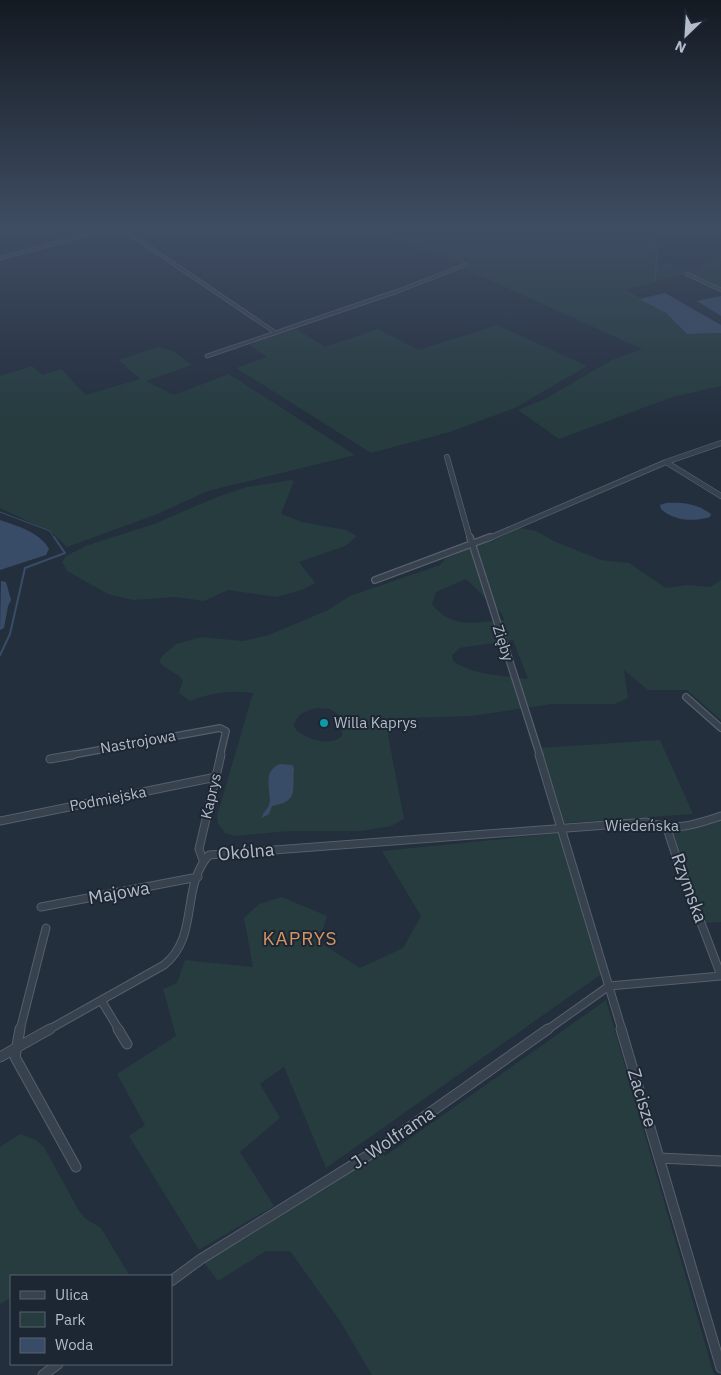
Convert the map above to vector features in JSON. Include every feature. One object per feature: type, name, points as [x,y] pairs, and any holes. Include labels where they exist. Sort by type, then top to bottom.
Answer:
[{"type":"street","points":[[216,292],[276,333]]},
{"type":"street","points":[[207,356],[395,292]]},
{"type":"street","points":[[375,580],[472,545],[666,462],[719,442],[721,443]]},
{"type":"street","name":"Zięby","points":[[447,458],[472,545],[562,828]]},
{"type":"street","points":[[666,462],[721,496]]},
{"type":"street","points":[[686,697],[721,728]]},
{"type":"street","name":"Nastrojowa","points":[[50,758],[220,728],[226,731]]},
{"type":"street","name":"Kaprys","points":[[203,860],[199,849],[226,731]]},
{"type":"street","name":"Podmiejska","points":[[0,821],[216,777]]},
{"type":"street","name":"Wiedeńska","points":[[562,828],[646,822],[667,828],[693,825],[721,816]]},
{"type":"street","name":"Okólna","points":[[0,1057],[173,958],[180,948],[185,934],[203,860],[214,854],[562,828]]},
{"type":"street","name":"Zacisze","points":[[562,828],[721,1368]]},
{"type":"street","name":"Rzymska","points":[[667,828],[682,877],[695,903],[721,976]]},
{"type":"street","name":"Majowa","points":[[41,907],[198,877]]},
{"type":"street","points":[[46,928],[15,1049],[15,1057],[76,1167]]},
{"type":"street","points":[[609,986],[721,976]]},
{"type":"street","name":"J. Wolframa","points":[[172,1280],[201,1259],[380,1148],[609,986]]},
{"type":"street","points":[[101,1000],[127,1044]]},
{"type":"street","points":[[660,1158],[721,1160]]},
{"type":"street","points":[[43,1375],[57,1365]]},
{"type":"green space","points":[[516,292],[630,292],[666,313],[687,334],[721,333],[721,386],[673,397],[559,439],[518,410],[545,399],[612,360],[642,349]]},
{"type":"green space","points":[[497,325],[587,366],[515,408],[450,432],[371,453],[236,368],[267,357],[249,345],[296,329],[325,347],[378,329],[419,350]]},
{"type":"green space","points":[[158,347],[173,351],[192,365],[146,381],[174,395],[229,374],[355,455],[208,491],[155,515],[67,547],[51,532],[0,508],[0,376],[32,366],[42,375],[61,369],[86,395],[140,379],[119,360]]},
{"type":"green space","points":[[294,481],[281,514],[302,522],[346,530],[357,536],[345,546],[299,562],[315,583],[302,590],[276,597],[228,590],[204,601],[175,597],[133,600],[108,594],[67,571],[62,562],[66,556],[88,545],[154,524],[217,497],[247,487]]},
{"type":"green space","points":[[519,528],[536,531],[556,542],[601,560],[629,563],[666,588],[688,585],[710,587],[721,580],[721,720],[687,690],[648,690],[624,670],[628,698],[615,704],[552,704],[471,716],[405,718],[388,735],[404,819],[391,826],[361,831],[289,831],[235,836],[225,833],[218,824],[217,816],[253,693],[221,693],[190,701],[179,693],[183,680],[159,661],[163,655],[176,644],[201,637],[243,641],[269,635],[328,610],[350,596],[440,565],[445,559]],"holes":[[[466,579],[502,614],[504,620],[474,623],[456,621],[448,618],[432,604],[436,592]],[[513,640],[528,679],[489,674],[461,666],[453,661],[452,655],[460,648]],[[318,708],[330,709],[341,716],[342,736],[331,741],[319,741],[297,731],[294,726],[295,722],[306,711]]]},
{"type":"green space","points":[[660,740],[693,814],[563,823],[539,748]]},
{"type":"green space","points":[[721,817],[721,922],[705,923],[677,855],[672,831]]},
{"type":"green space","points":[[561,833],[603,973],[326,1168],[284,1067],[260,1084],[280,1118],[240,1152],[274,1206],[199,1250],[129,1136],[145,1125],[117,1074],[176,1036],[163,989],[177,983],[185,960],[253,967],[244,918],[259,904],[282,897],[327,916],[319,942],[360,968],[403,948],[421,916],[382,851]]},
{"type":"green space","points":[[606,1000],[714,1375],[372,1375],[340,1321],[290,1251],[266,1251],[218,1281],[201,1259],[380,1148],[385,1156]]},
{"type":"green space","points":[[20,1134],[36,1140],[44,1147],[79,1211],[86,1219],[101,1228],[129,1275],[10,1275],[10,1299],[0,1304],[0,1147]]},
{"type":"water","points":[[665,293],[721,325],[721,333],[687,334],[666,313],[639,299]]},
{"type":"water","points":[[721,296],[721,316],[697,301]]},
{"type":"water","points":[[666,503],[690,504],[711,514],[710,517],[697,520],[678,518],[661,509],[660,505]]},
{"type":"water","points":[[0,520],[28,530],[40,538],[49,549],[46,555],[0,570]]},
{"type":"water","points":[[1,581],[6,582],[11,600],[4,628],[0,630]]},
{"type":"water","points":[[280,764],[292,765],[294,768],[292,794],[287,801],[272,806],[269,814],[262,818],[270,801],[268,783],[270,772]]},
{"type":"waterway","points":[[0,512],[50,531],[55,539]]},
{"type":"waterway","points":[[0,655],[10,634],[25,568],[65,553],[54,537]]},
{"type":"place","name":"Willa Kaprys","points":[[324,723]]},
{"type":"district","name":"KAPRYS","points":[[300,938]]}]
